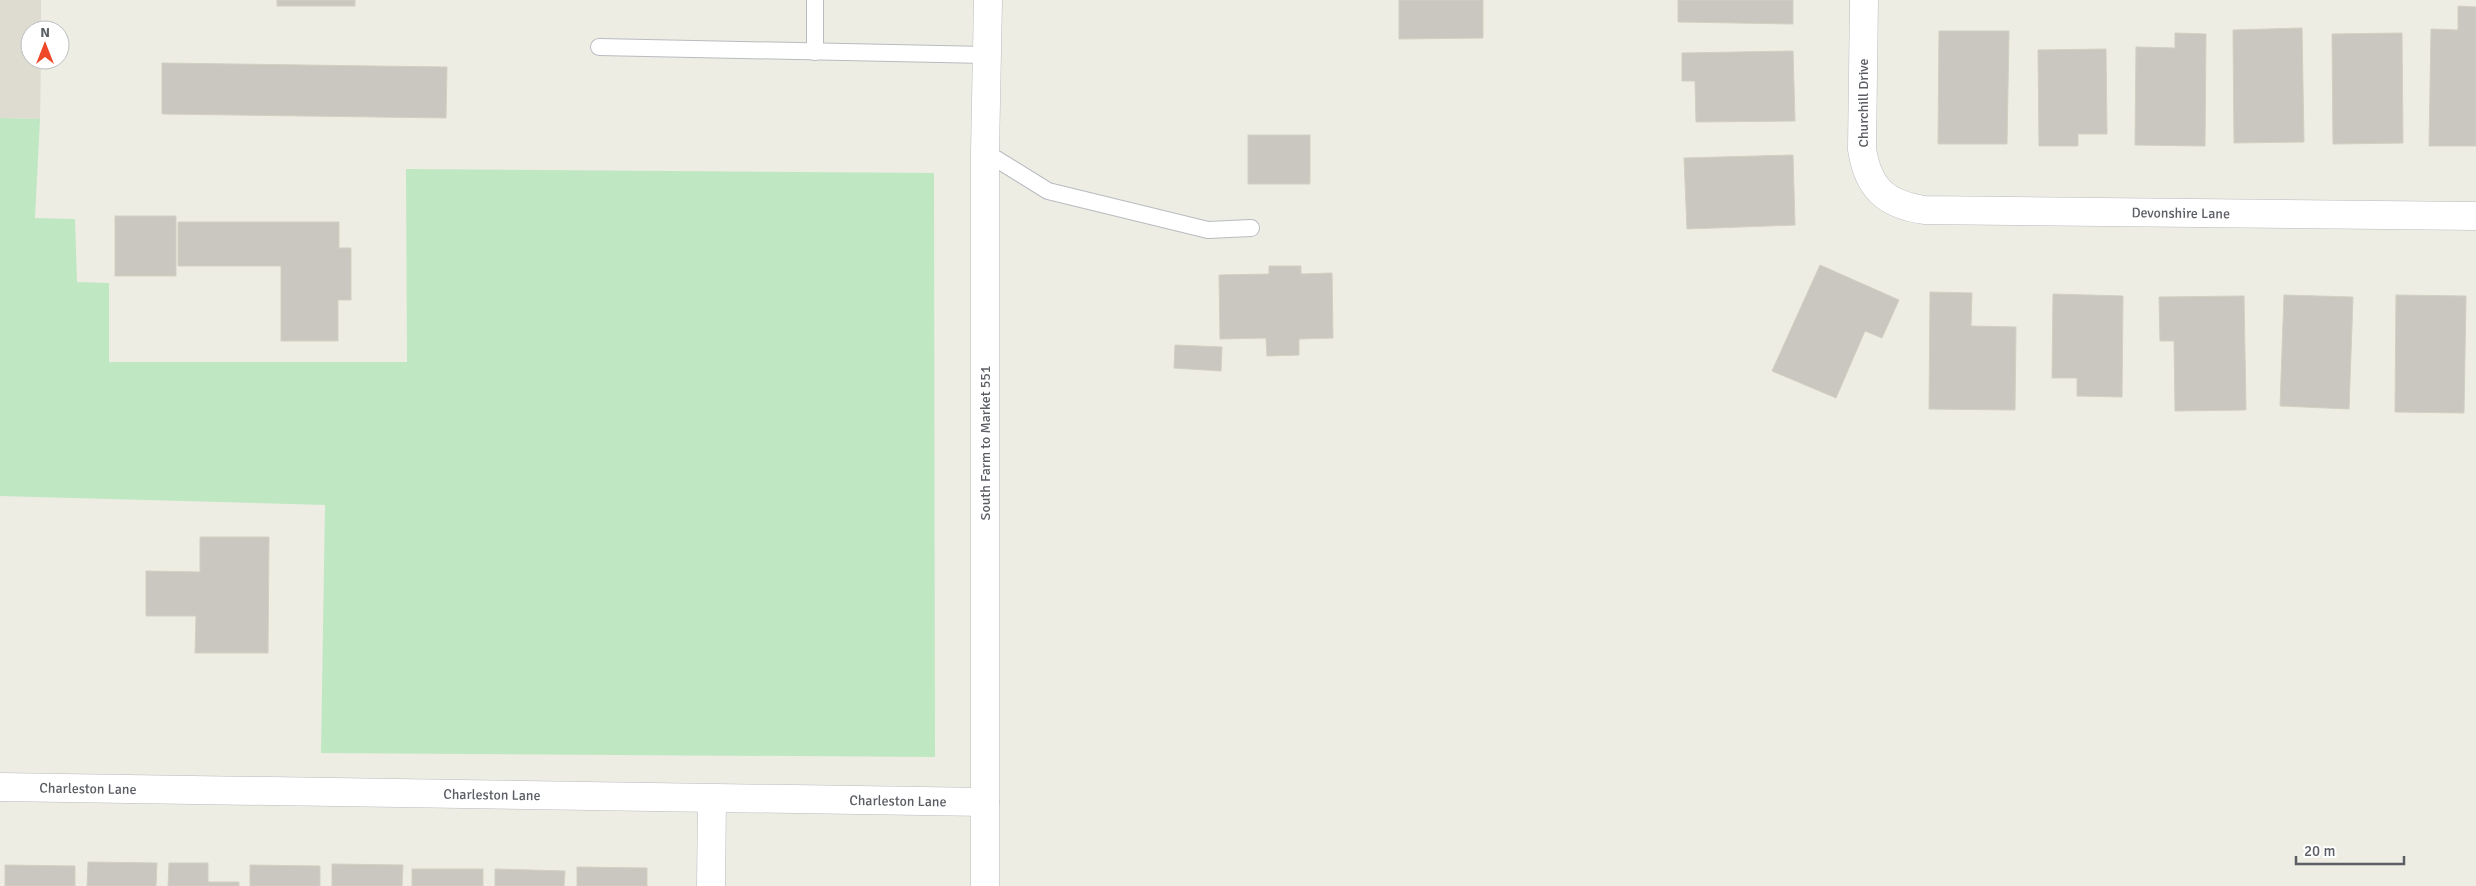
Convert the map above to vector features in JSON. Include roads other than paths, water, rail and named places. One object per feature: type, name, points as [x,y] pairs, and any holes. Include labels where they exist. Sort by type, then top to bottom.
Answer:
[{"type":"street","name":"South Farm to Market 551","points":[[985,886],[985,152],[988,0]]},
{"type":"street","name":"Churchill Drive","points":[[1864,0],[1862,149],[1865,168],[1874,185],[1887,199]]},
{"type":"street","name":"Devonshire Lane","points":[[1887,199],[1905,208],[1924,210],[2476,216]]},
{"type":"street","name":"Charleston Lane","points":[[0,787],[985,802]]},
{"type":"street","points":[[711,886],[712,799]]},
{"type":"lane","points":[[815,0],[815,52]]},
{"type":"lane","points":[[599,47],[987,55]]},
{"type":"lane","points":[[985,152],[1048,191],[1208,230],[1251,228]]}]
